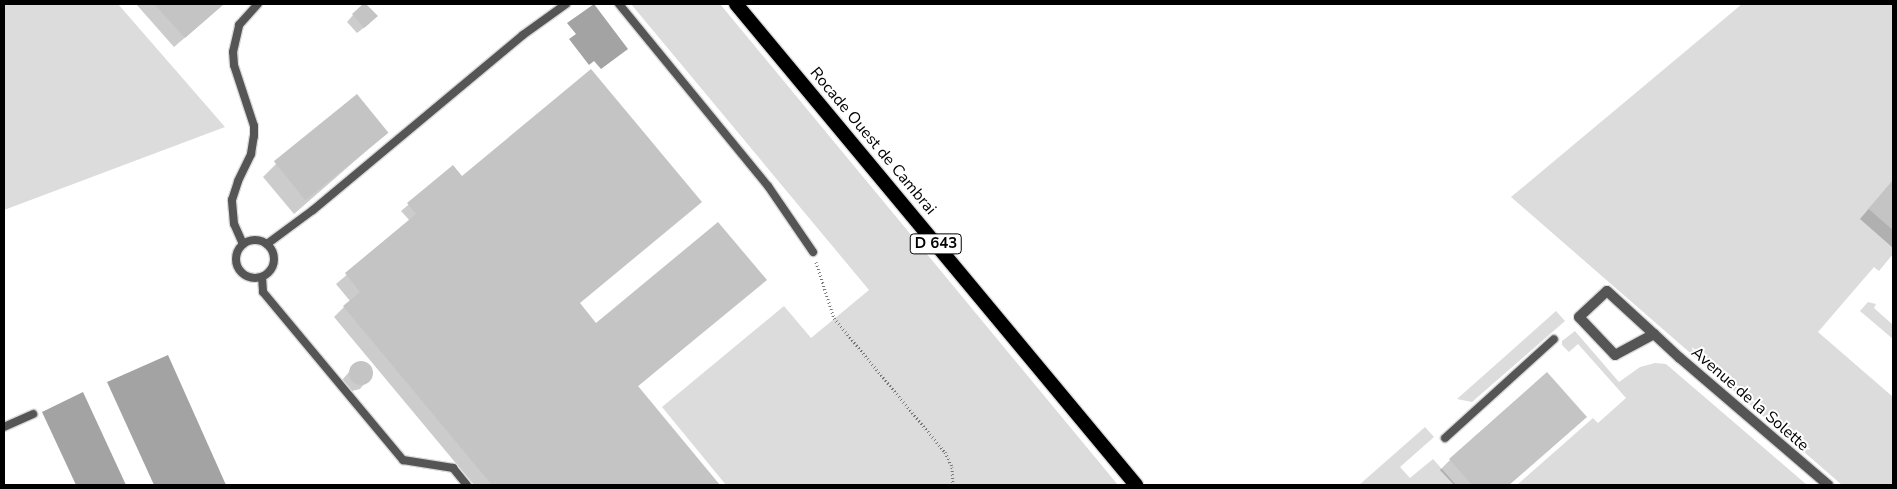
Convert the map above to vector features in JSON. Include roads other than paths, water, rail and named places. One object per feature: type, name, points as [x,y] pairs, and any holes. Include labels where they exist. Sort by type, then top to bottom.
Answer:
[{"type":"highway","name":"Rocade Ouest de Cambrai","points":[[736,4],[1136,485]]},
{"type":"street","name":"Avenue de la Solette","points":[[1654,334],[1615,355],[1579,317],[1607,291],[1654,334],[1680,358],[1828,485]]},
{"type":"lane","points":[[243,244],[234,224],[232,200],[238,180],[251,154],[254,131],[234,65],[233,52],[239,25],[258,4]]},
{"type":"lane","points":[[267,244],[313,210],[523,35],[566,4]]},
{"type":"lane","points":[[619,4],[768,186],[813,252]]},
{"type":"lane","points":[[255,240],[267,244],[273,254],[273,265],[267,275],[256,279],[244,276],[237,266],[236,254],[243,244],[255,240]]},
{"type":"lane","points":[[262,278],[263,292],[403,460],[453,468],[467,485]]},
{"type":"lane","points":[[1445,438],[1554,340]]},
{"type":"lane","points":[[4,427],[33,414]]}]
